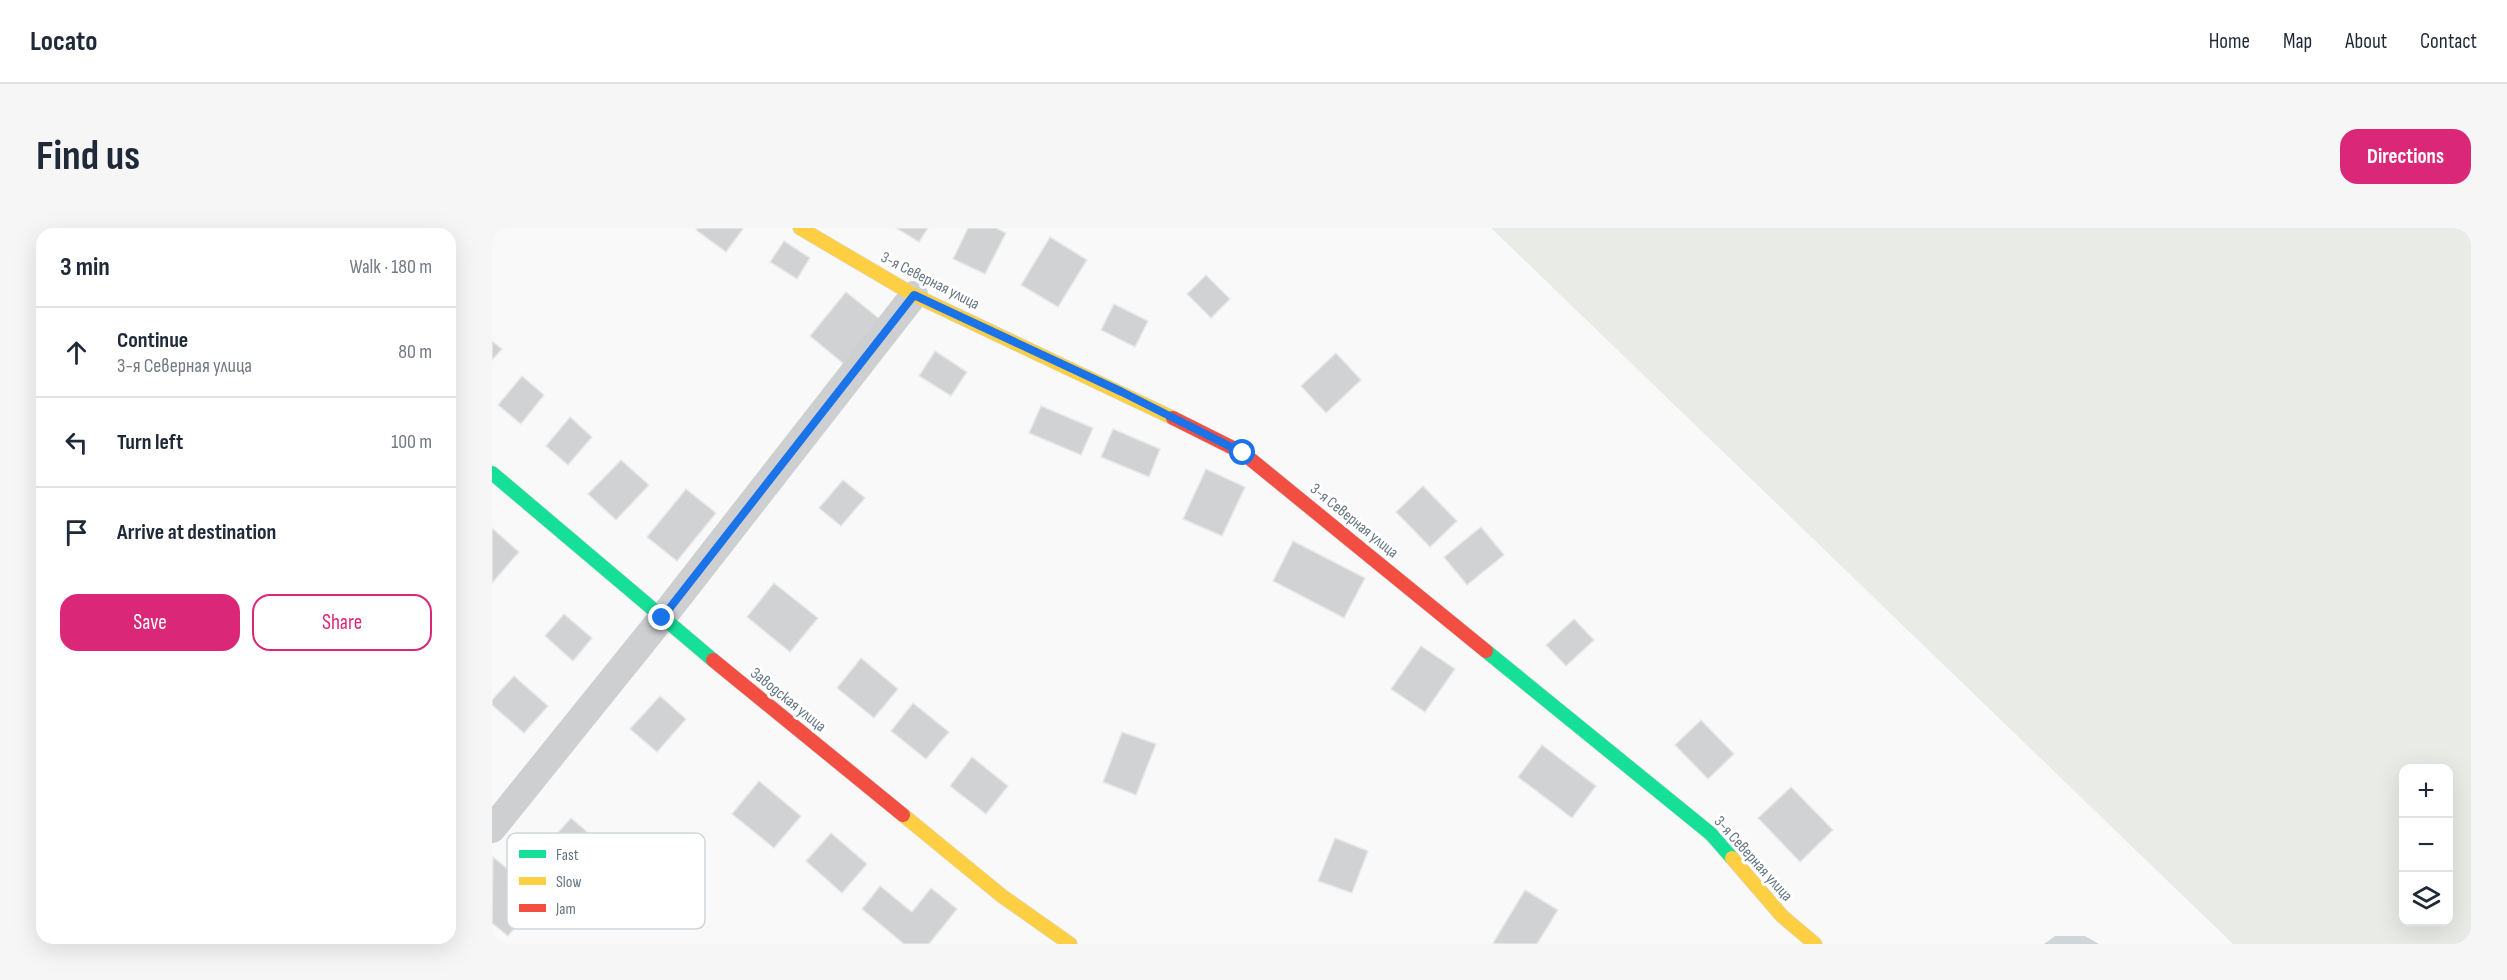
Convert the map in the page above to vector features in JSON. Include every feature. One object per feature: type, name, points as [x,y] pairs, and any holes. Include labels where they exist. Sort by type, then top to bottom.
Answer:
[{"type":"street","name":"3-я Северная улица","points":[[800,228],[914,295],[1122,392],[1243,453],[1711,834],[1782,916],[1815,944]]},
{"type":"street","points":[[492,829],[662,618],[914,295]]},
{"type":"street","name":"Заводская улица","points":[[492,473],[662,618],[1002,896],[1070,944]]},
{"type":"shaded area","points":[[1491,228],[2471,228],[2471,944],[2233,944]]},
{"type":"shaded area","points":[[2055,936],[2085,936],[2099,944],[2044,944]]},
{"type":"building","points":[[698,228],[743,229],[726,252],[696,230]]},
{"type":"building","points":[[896,228],[928,228],[919,242]]},
{"type":"building","points":[[968,228],[996,228],[1006,233],[985,274],[953,259]]},
{"type":"building","points":[[1050,237],[1087,260],[1058,307],[1021,285]]},
{"type":"building","points":[[784,241],[810,258],[797,279],[770,262]]},
{"type":"building","points":[[1206,275],[1230,299],[1211,318],[1187,294]]},
{"type":"building","points":[[846,292],[881,320],[844,364],[810,336]]},
{"type":"building","points":[[1114,304],[1148,321],[1135,347],[1101,330]]},
{"type":"building","points":[[492,341],[502,349],[492,360]]},
{"type":"building","points":[[935,351],[967,372],[951,396],[919,376]]},
{"type":"building","points":[[1336,353],[1361,380],[1326,413],[1301,386]]},
{"type":"building","points":[[522,376],[544,395],[521,424],[498,405]]},
{"type":"building","points":[[1041,406],[1093,428],[1081,455],[1029,433]]},
{"type":"building","points":[[570,417],[592,437],[568,465],[546,446]]},
{"type":"building","points":[[1113,429],[1160,449],[1149,477],[1101,457]]},
{"type":"building","points":[[621,460],[649,485],[616,520],[588,494]]},
{"type":"building","points":[[1206,469],[1245,487],[1222,536],[1183,519]]},
{"type":"building","points":[[843,480],[865,498],[841,526],[819,508]]},
{"type":"building","points":[[1423,486],[1457,521],[1430,547],[1396,512]]},
{"type":"building","points":[[686,489],[716,513],[677,561],[647,537]]},
{"type":"building","points":[[1481,527],[1504,555],[1467,585],[1444,557]]},
{"type":"building","points":[[492,528],[519,552],[492,583]]},
{"type":"building","points":[[1293,541],[1365,578],[1344,618],[1273,581]]},
{"type":"building","points":[[774,583],[818,618],[790,652],[747,617]]},
{"type":"building","points":[[564,614],[592,638],[573,661],[545,636]]},
{"type":"building","points":[[1574,619],[1594,640],[1566,666],[1546,645]]},
{"type":"building","points":[[1421,646],[1455,669],[1425,712],[1391,689]]},
{"type":"building","points":[[861,658],[898,689],[874,718],[837,688]]},
{"type":"building","points":[[514,676],[548,706],[524,733],[492,705],[492,700]]},
{"type":"building","points":[[660,696],[686,719],[657,752],[630,729]]},
{"type":"building","points":[[913,703],[949,732],[926,759],[891,731]]},
{"type":"building","points":[[1701,720],[1734,754],[1708,779],[1675,745]]},
{"type":"building","points":[[1122,732],[1156,744],[1136,795],[1103,782]]},
{"type":"building","points":[[1542,745],[1596,786],[1572,818],[1518,777]]},
{"type":"building","points":[[972,757],[1008,786],[986,814],[950,786]]},
{"type":"building","points":[[759,781],[801,816],[774,848],[732,814]]},
{"type":"building","points":[[1791,787],[1833,830],[1800,862],[1758,818]]},
{"type":"building","points":[[571,818],[588,833],[558,833]]},
{"type":"building","points":[[831,833],[867,864],[842,893],[806,861]]},
{"type":"building","points":[[1335,838],[1368,851],[1352,893],[1318,881]]},
{"type":"building","points":[[493,857],[507,868],[507,929],[514,929],[508,936],[492,923]]},
{"type":"building","points":[[880,886],[912,912],[931,888],[957,909],[929,944],[904,944],[862,909]]},
{"type":"building","points":[[1525,890],[1558,910],[1537,944],[1493,943]]},
{"type":"traffic: fast","points":[[492,473],[713,660]]},
{"type":"traffic: fast","points":[[1486,651],[1711,834],[1732,858]]},
{"type":"traffic: slow","points":[[800,228],[914,295],[1173,418]]},
{"type":"traffic: slow","points":[[903,815],[1002,896],[1070,944]]},
{"type":"traffic: slow","points":[[1732,858],[1782,916],[1815,944]]},
{"type":"traffic: jam","points":[[1173,418],[1243,453],[1486,651]]},
{"type":"traffic: jam","points":[[713,660],[903,815]]},
{"type":"route","points":[[662,618],[914,295],[1122,392],[1243,453]]}]
